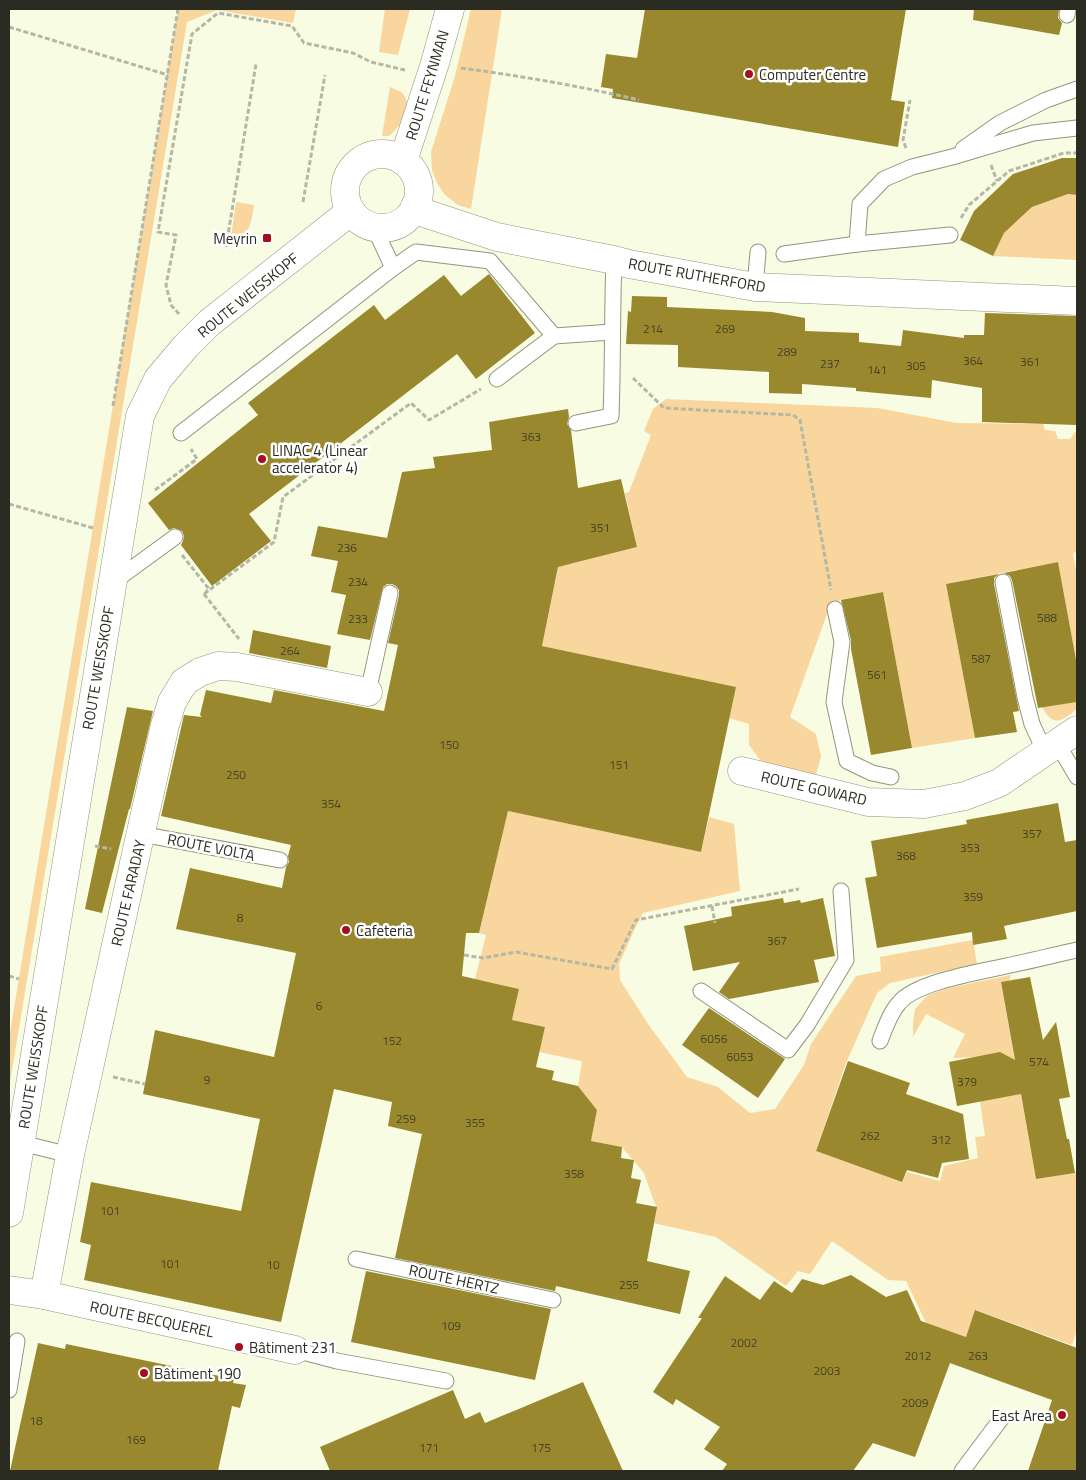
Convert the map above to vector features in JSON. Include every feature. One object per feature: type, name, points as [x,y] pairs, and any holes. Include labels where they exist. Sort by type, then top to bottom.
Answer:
[{"type":"street","name":"ROUTE FEYNMAN","points":[[403,161],[435,63],[450,9]]},
{"type":"street","points":[[382,153],[403,161],[417,178],[419,193],[416,206],[411,214],[393,226],[374,227],[361,221],[348,205],[345,192],[349,172],[363,159],[372,155],[382,153]]},
{"type":"street","name":"ROUTE RUTHERFORD","points":[[416,206],[424,212],[497,237],[755,287],[1077,301]]},
{"type":"street","name":"ROUTE WEISSKOPF","points":[[9,1213],[140,416],[158,378],[209,323],[351,211]]},
{"type":"street","name":"ROUTE FARADAY","points":[[44,1295],[70,1154],[172,702],[184,682],[200,672],[218,666],[238,667],[368,692]]},
{"type":"street","name":"ROUTE GOWARD","points":[[742,772],[868,802],[924,804],[965,796],[999,784],[1060,742]]},
{"type":"street","name":"ROUTE BECQUEREL","points":[[9,1290],[44,1295],[295,1350]]},
{"type":"lane","points":[[952,157],[1000,123],[1046,100],[1077,89]]},
{"type":"lane","points":[[857,244],[860,204],[884,179],[912,167],[1032,133],[1077,128]]},
{"type":"lane","points":[[374,227],[393,268]]},
{"type":"lane","points":[[784,254],[857,244],[950,235]]},
{"type":"lane","points":[[181,433],[416,252],[490,261],[554,336]]},
{"type":"lane","points":[[755,287],[758,252]]},
{"type":"lane","points":[[576,424],[611,416],[614,260]]},
{"type":"lane","points":[[497,379],[554,336],[612,332]]},
{"type":"lane","points":[[112,583],[173,539]]},
{"type":"lane","points":[[1003,582],[1024,697],[1032,724],[1060,742],[1077,777]]},
{"type":"lane","points":[[368,692],[390,593]]},
{"type":"lane","points":[[835,609],[842,642],[834,702],[846,761],[872,773],[891,777]]},
{"type":"lane","name":"ROUTE VOLTA","points":[[139,844],[280,860]]},
{"type":"lane","points":[[701,991],[788,1050],[807,1025],[846,960],[841,891]]},
{"type":"lane","points":[[880,1041],[899,1003],[912,992],[929,984],[1077,950]]},
{"type":"lane","points":[[21,1143],[70,1154]]},
{"type":"lane","name":"ROUTE HERTZ","points":[[356,1259],[553,1300]]},
{"type":"lane","points":[[9,1390],[17,1341]]},
{"type":"lane","points":[[295,1350],[336,1361],[446,1381]]},
{"type":"lane","points":[[962,1471],[1001,1419]]},
{"type":"path","points":[[9,27],[168,75],[178,9]]},
{"type":"path","points":[[182,321],[171,305],[166,285],[176,235],[158,232],[192,34],[218,13],[292,26],[304,43],[329,50],[353,53],[371,62],[407,71]]},
{"type":"path","points":[[226,248],[256,64]]},
{"type":"path","points":[[460,68],[588,88],[639,100]]},
{"type":"path","points":[[303,202],[324,75]]},
{"type":"path","points":[[910,100],[903,140],[912,167]]},
{"type":"path","points":[[950,235],[969,205],[1009,171],[1064,153],[1077,153]]},
{"type":"path","points":[[613,359],[664,408],[793,415],[800,420],[830,583]]},
{"type":"path","points":[[204,594],[274,542],[283,497],[411,403],[429,420],[497,379]]},
{"type":"path","points":[[160,486],[197,458]]},
{"type":"path","points":[[9,504],[93,528]]},
{"type":"path","points":[[173,539],[209,588],[204,594]]},
{"type":"path","points":[[204,594],[242,643]]},
{"type":"path","points":[[69,840],[139,844]]},
{"type":"path","points":[[464,955],[483,958],[516,952],[612,970],[636,920],[799,890]]},
{"type":"path","points":[[712,906],[715,923]]},
{"type":"path","points":[[9,976],[19,979]]},
{"type":"shaded area","points":[[178,9],[296,9],[293,23],[217,10],[187,22],[9,1088],[9,1039]]},
{"type":"shaded area","points":[[385,9],[410,9],[398,55],[379,52]]},
{"type":"shaded area","points":[[471,9],[502,9],[471,209],[458,205],[445,195],[437,183],[432,170],[431,152],[455,76]]},
{"type":"shaded area","points":[[390,87],[401,92],[405,97],[407,109],[402,122],[393,132],[389,136],[382,136]]},
{"type":"shaded area","points":[[1068,194],[1077,195],[1077,260],[993,256],[1004,233],[1032,207]]},
{"type":"shaded area","points":[[236,202],[254,205],[252,220],[242,235],[230,244]]},
{"type":"shaded area","points":[[666,399],[877,408],[957,423],[1043,424],[1045,430],[1055,431],[1058,439],[1070,439],[1075,432],[1077,433],[1077,552],[1073,553],[1077,576],[1077,665],[1058,562],[946,584],[975,738],[912,748],[883,592],[831,603],[790,717],[816,734],[821,756],[816,775],[763,764],[749,745],[749,724],[729,718],[736,687],[542,646],[561,554],[571,564],[637,547],[625,493],[629,492],[651,435],[644,431],[653,409]]},
{"type":"shaded area","points":[[1077,702],[1077,709],[1067,717],[1058,720],[1050,718],[1042,707]]},
{"type":"shaded area","points":[[508,811],[701,852],[709,817],[734,824],[740,891],[643,913],[619,964],[620,980],[648,1024],[687,1077],[718,1087],[750,1113],[775,1109],[804,1065],[811,1044],[856,976],[881,971],[880,957],[973,940],[977,964],[890,983],[877,993],[846,1063],[816,1151],[902,1182],[907,1172],[940,1181],[944,1166],[978,1158],[975,1137],[985,1136],[980,1102],[985,1100],[977,1057],[953,1058],[965,1034],[926,1014],[913,1037],[915,1009],[928,995],[944,989],[1011,975],[1009,981],[1001,983],[1036,1179],[1075,1173],[1077,1171],[1077,1330],[1072,1345],[976,1310],[966,1337],[927,1325],[906,1281],[888,1280],[832,1241],[810,1274],[798,1271],[786,1286],[716,1237],[653,1223],[656,1207],[644,1173],[622,1147],[591,1141],[597,1110],[578,1086],[582,1061],[539,1052],[545,1027],[512,1020],[519,989],[475,979],[486,935],[479,933]]},
{"type":"building","name":"Computer Centre","points":[[645,9],[906,9],[891,100],[905,102],[898,147],[612,98],[613,89],[601,87],[606,54],[637,58]]},
{"type":"building","points":[[974,9],[1059,9],[1058,18],[1062,23],[1059,35],[973,20]]},
{"type":"building","points":[[1062,158],[1077,158],[1077,195],[1068,194],[1032,207],[1004,233],[993,256],[960,240],[974,211],[1013,174]]},
{"type":"building","name":"LINAC 4 (Linear accelerator 4)","points":[[489,274],[535,333],[476,379],[457,354],[249,514],[271,541],[212,586],[181,545],[184,536],[182,531],[174,528],[169,530],[148,503],[258,415],[248,403],[374,305],[385,320],[444,275],[461,296]]},
{"type":"building","points":[[632,296],[667,297],[667,307],[772,312],[805,318],[805,331],[859,333],[859,342],[901,346],[903,330],[964,338],[964,335],[984,335],[985,313],[1077,316],[1077,425],[982,422],[982,388],[932,380],[931,398],[856,391],[856,388],[802,384],[802,394],[769,393],[769,372],[678,367],[678,345],[626,344],[628,311],[631,312]]},
{"type":"building","points":[[568,409],[569,417],[567,424],[571,430],[578,488],[621,479],[637,547],[558,567],[542,646],[736,687],[701,852],[508,811],[479,933],[466,933],[462,976],[519,989],[512,1020],[545,1027],[536,1067],[554,1071],[552,1080],[578,1086],[597,1110],[591,1141],[622,1147],[621,1158],[634,1160],[631,1178],[641,1180],[636,1203],[657,1207],[647,1261],[690,1271],[680,1314],[556,1286],[555,1291],[395,1258],[422,1134],[388,1126],[392,1102],[334,1089],[281,1322],[84,1280],[91,1245],[80,1242],[91,1182],[241,1211],[260,1119],[143,1094],[155,1030],[274,1057],[296,953],[176,929],[190,868],[282,888],[286,867],[289,862],[288,856],[291,845],[161,816],[184,715],[202,717],[200,715],[206,690],[271,703],[274,690],[384,711],[398,645],[388,643],[399,590],[392,584],[387,584],[383,587],[370,640],[337,634],[346,595],[331,592],[338,561],[311,556],[318,526],[387,538],[402,472],[435,468],[433,457],[492,450],[489,422]]},
{"type":"building","points":[[1058,562],[1077,665],[1077,702],[1038,708],[1012,580],[1010,576],[1004,573]]},
{"type":"building","points":[[999,574],[994,578],[994,584],[1019,711],[1013,712],[1017,732],[975,738],[946,584]]},
{"type":"building","points":[[883,592],[912,748],[871,755],[851,649],[851,640],[841,600]]},
{"type":"building","points":[[253,630],[331,646],[327,668],[249,653]]},
{"type":"building","points":[[127,707],[153,711],[130,809],[102,913],[85,909]]},
{"type":"building","points":[[1058,803],[1065,842],[1077,840],[1077,911],[1004,926],[1007,939],[973,945],[972,932],[877,948],[865,878],[877,876],[871,841],[967,824],[966,820]]},
{"type":"building","points":[[783,898],[784,903],[800,900],[801,903],[823,898],[835,956],[814,960],[819,982],[729,999],[719,992],[740,962],[693,971],[684,926],[732,916],[731,907]]},
{"type":"building","points":[[1030,977],[1043,1040],[1056,1022],[1070,1097],[1059,1099],[1075,1173],[1036,1179],[1021,1094],[957,1106],[949,1062],[1000,1052],[1015,1060],[1001,982]]},
{"type":"building","points":[[709,1008],[785,1059],[758,1098],[682,1045]]},
{"type":"building","points":[[848,1061],[910,1083],[906,1094],[963,1114],[969,1159],[942,1163],[938,1178],[907,1170],[902,1182],[816,1151]]},
{"type":"building","points":[[366,1271],[551,1309],[535,1380],[351,1342]]},
{"type":"building","points":[[851,1275],[886,1297],[907,1290],[921,1321],[966,1337],[975,1310],[1077,1348],[1077,1471],[1028,1471],[1052,1400],[950,1363],[915,1457],[873,1443],[853,1471],[722,1471],[727,1464],[704,1449],[720,1427],[676,1399],[673,1405],[653,1392],[702,1318],[698,1318],[725,1276],[760,1300],[774,1281],[792,1293],[802,1279],[823,1285]]},
{"type":"building","points":[[38,1343],[65,1349],[66,1344],[234,1379],[233,1383],[246,1385],[240,1408],[232,1406],[218,1471],[10,1471]]},
{"type":"building","points":[[583,1382],[623,1471],[330,1471],[320,1447],[453,1390],[465,1419],[480,1412],[485,1423]]},
{"type":"place","name":"Computer Centre","points":[[749,74]]},
{"type":"place","name":"Meyrin","points":[[267,238]]},
{"type":"place","name":"LINAC 4 (Linear accelerator 4)","points":[[262,459]]},
{"type":"place","name":"Cafeteria","points":[[346,930]]},
{"type":"place","name":"Bâtiment 231","points":[[239,1347]]},
{"type":"place","name":"Bâtiment 190","points":[[144,1373]]},
{"type":"place","name":"East Area","points":[[1062,1415]]}]
